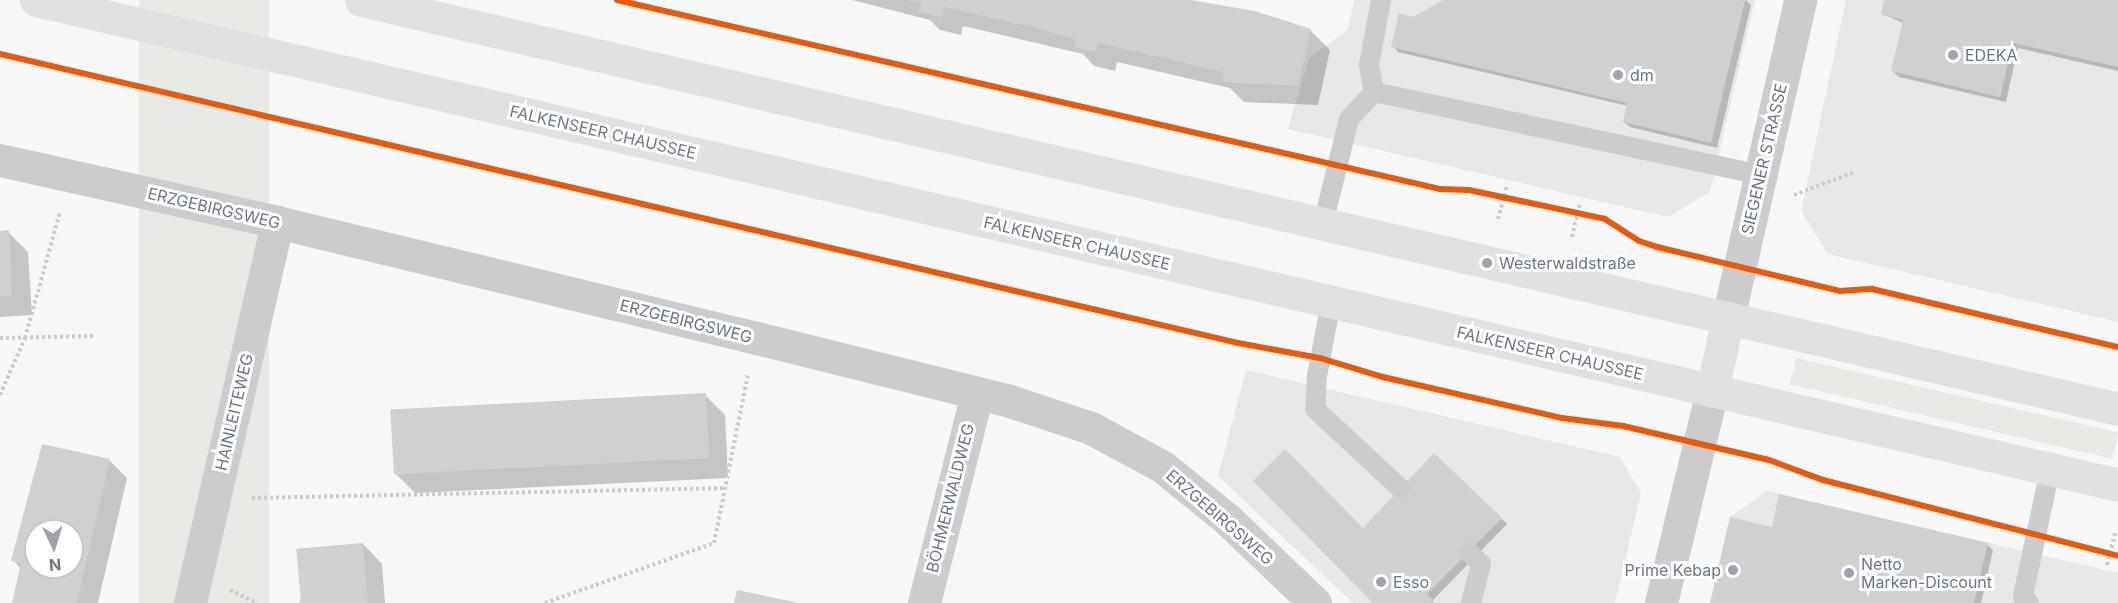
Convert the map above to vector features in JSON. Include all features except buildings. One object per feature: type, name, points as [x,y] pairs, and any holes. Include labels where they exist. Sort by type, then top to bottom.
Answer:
[{"type":"main road","name":"FALKENSEER CHAUSSEE","points":[[36,0],[2118,485]]},
{"type":"main road","points":[[361,0],[2118,409]]},
{"type":"main road","points":[[1712,391],[1728,318]]},
{"type":"street","name":"SIEGENER STRASSE","points":[[1728,318],[1800,0]]},
{"type":"street","name":"ERZGEBIRGSWEG","points":[[0,160],[277,222],[977,394],[1091,428],[1163,467],[1227,519],[1315,603]]},
{"type":"street","name":"HAINLEITEWEG","points":[[190,603],[277,222]]},
{"type":"street","points":[[1661,603],[1712,391]]},
{"type":"street","name":"BÖHMERWALDWEG","points":[[924,603],[977,394]]},
{"type":"lane","points":[[1374,92],[1369,65],[1381,0]]},
{"type":"lane","points":[[1323,225],[1349,119],[1374,92]]},
{"type":"lane","points":[[1374,92],[1760,175]]},
{"type":"lane","points":[[1332,302],[1317,376],[1315,409],[1401,489]]},
{"type":"lane","points":[[2029,603],[2023,596],[2050,470]]},
{"type":"lane","points":[[1469,552],[1481,564],[1471,603]]},
{"type":"path","points":[[1794,195],[1854,172]]},
{"type":"path","points":[[1498,219],[1507,186]]},
{"type":"path","points":[[1572,237],[1580,202]]},
{"type":"path","points":[[0,395],[25,338],[61,209]]},
{"type":"path","points":[[0,338],[93,336]]},
{"type":"path","points":[[545,603],[714,543],[749,371]]},
{"type":"path","points":[[250,498],[725,488]]},
{"type":"path","points":[[2107,565],[2115,532]]},
{"type":"path","points":[[230,590],[257,603]]},
{"type":"shaded area","points":[[139,0],[269,0],[269,603],[139,603]]},
{"type":"shaded area","points":[[1354,0],[1755,0],[1710,192],[1668,217],[1288,129],[1309,58],[1348,30]]},
{"type":"shaded area","points":[[1846,0],[2118,0],[2118,322],[1828,254],[1801,211]]},
{"type":"shaded area","points":[[1796,358],[2118,432],[2112,459],[1790,384]]},
{"type":"shaded area","points":[[1246,370],[1620,457],[1641,493],[1615,603],[1353,603],[1218,476]]},
{"type":"shaded area","name":"Netto Marken-Discount","points":[[1767,491],[2118,573],[2118,603],[1710,603],[1730,517]]},
{"type":"cycle path","points":[[617,0],[1440,189],[1469,190],[1605,219],[1639,241],[1657,247],[1840,291],[1872,289],[2118,347]]},
{"type":"cycle path","points":[[0,54],[1238,343],[1320,358],[1383,377],[1562,418],[1623,426],[1769,460],[1823,480],[2118,556]]},
{"type":"place","name":"EDEKA","points":[[1953,55]]},
{"type":"place","name":"dm","points":[[1618,75]]},
{"type":"place","name":"Westerwaldstraße","points":[[1487,263]]},
{"type":"place","name":"Prime Kebap","points":[[1733,570]]},
{"type":"place","name":"Netto Marken-Discount","points":[[1849,573]]},
{"type":"place","name":"Esso","points":[[1381,582]]}]
